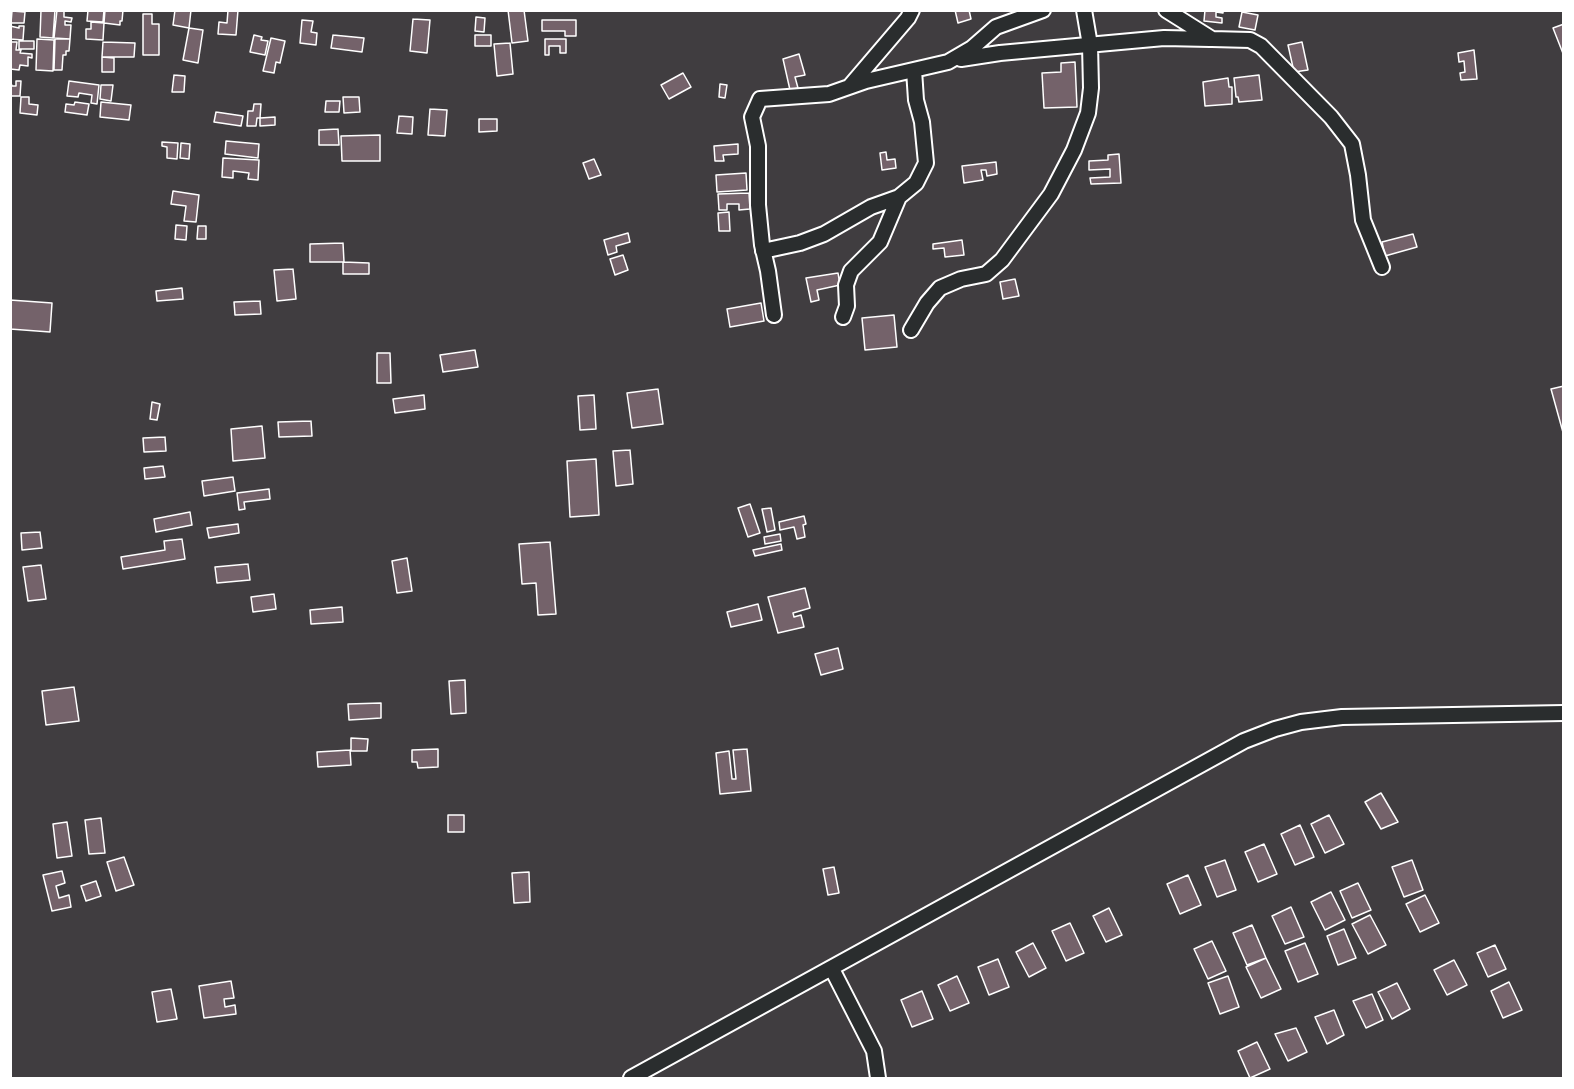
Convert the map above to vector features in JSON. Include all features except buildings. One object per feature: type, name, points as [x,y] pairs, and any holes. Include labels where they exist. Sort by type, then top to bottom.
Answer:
[{"type":"street","points":[[848,87],[908,18],[912,10]]},
{"type":"street","points":[[948,62],[972,48],[996,27],[1043,10]]},
{"type":"street","points":[[911,330],[927,303],[940,288],[961,279],[986,274],[1002,260],[1051,194],[1074,150],[1088,113],[1091,88],[1090,45],[1084,10]]},
{"type":"street","points":[[1166,10],[1212,39]]},
{"type":"street","points":[[774,315],[763,251],[758,205],[758,146],[752,117],[760,99],[829,94],[866,81],[969,57],[1164,38],[1250,40],[1261,46],[1312,97],[1352,144],[1363,220],[1382,267]]},
{"type":"street","points":[[763,251],[800,243],[824,234],[872,207],[899,197],[916,183],[926,164],[922,122],[916,100],[914,70]]},
{"type":"street","points":[[843,317],[847,306],[846,285],[851,272],[880,242],[899,197]]},
{"type":"street","points":[[631,1078],[1244,741],[1301,722],[1342,717],[1563,713]]},
{"type":"street","points":[[832,969],[873,1051],[878,1078]]}]
